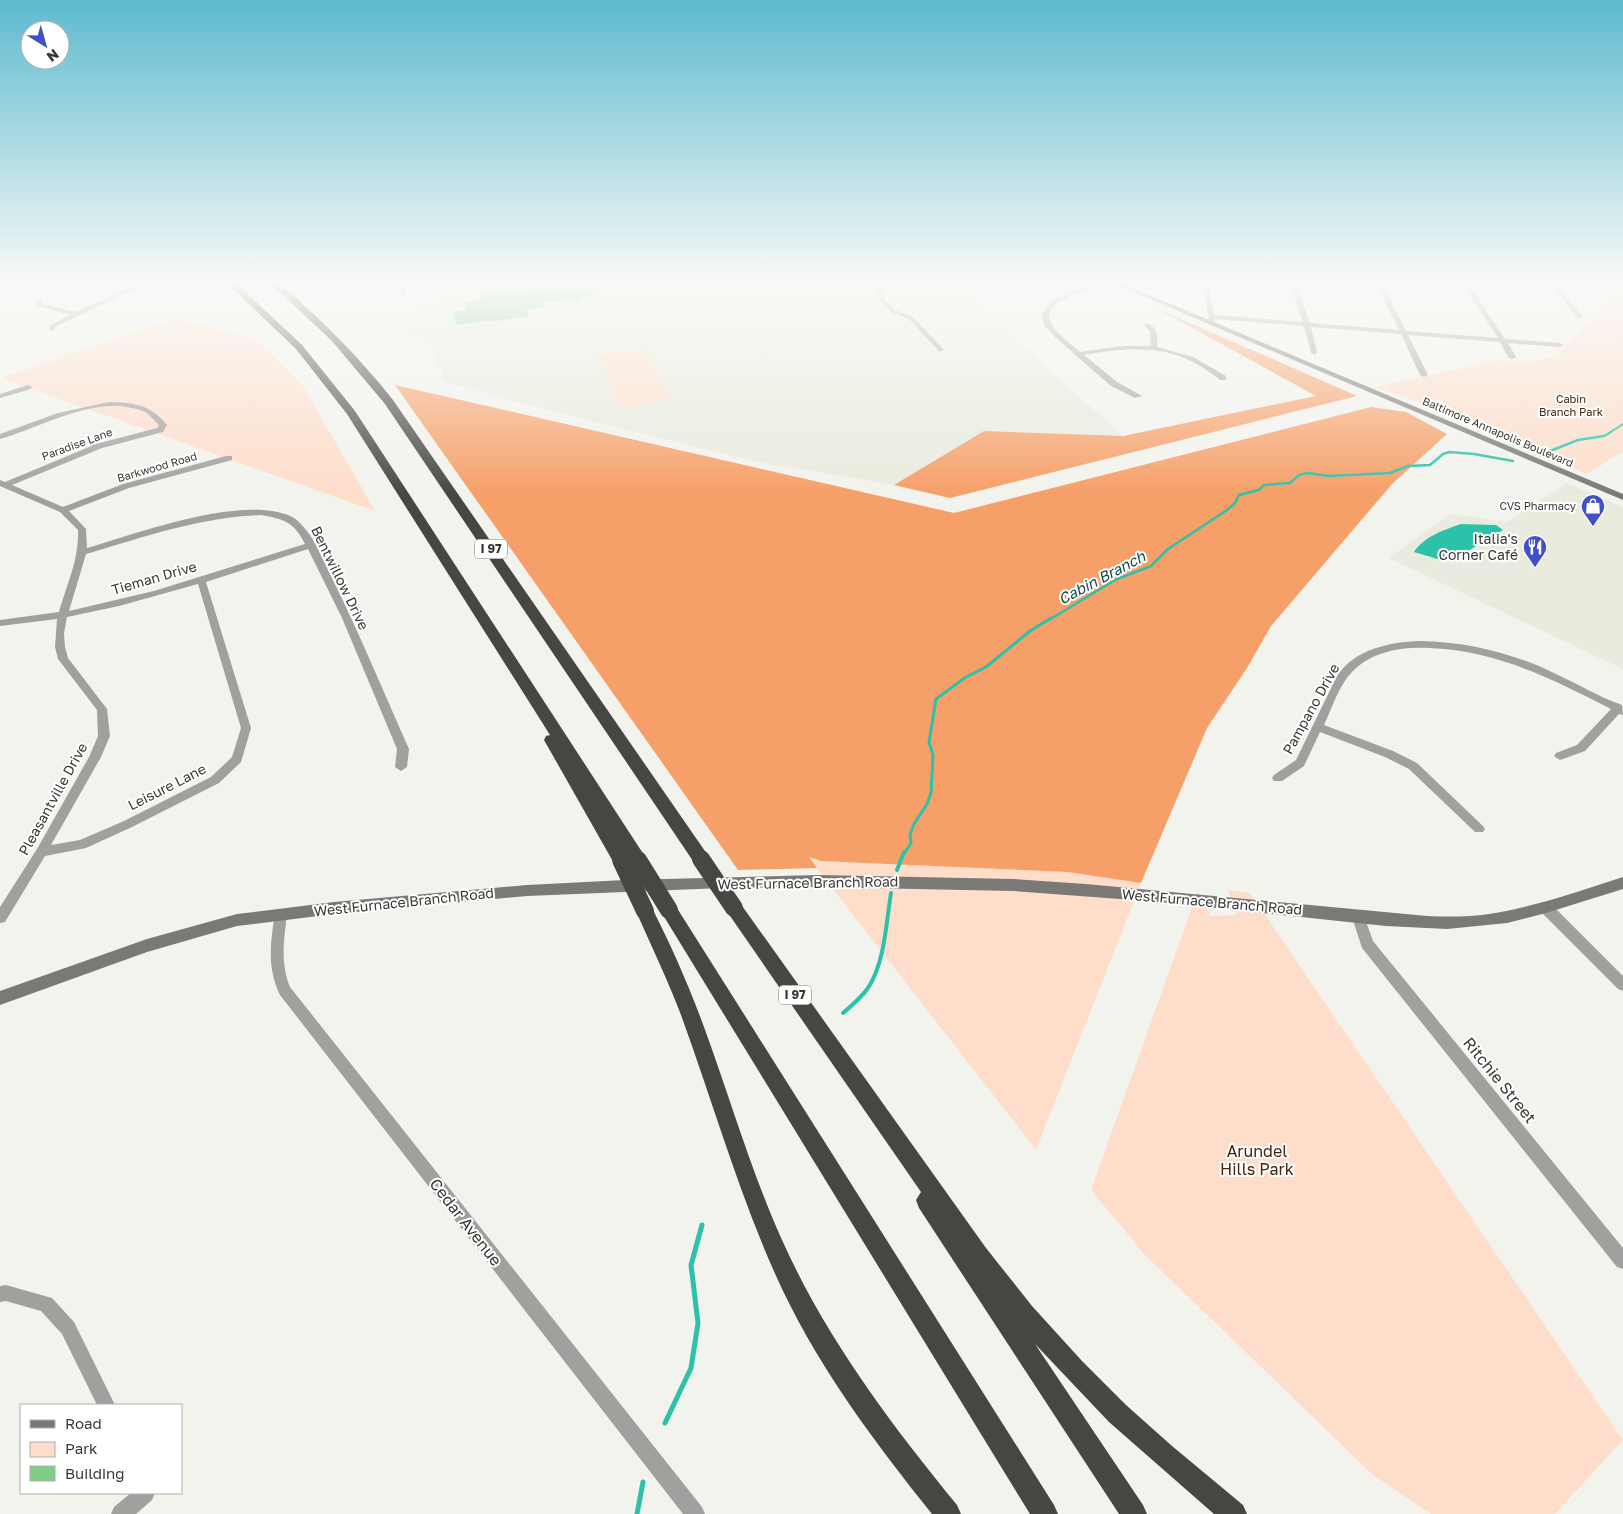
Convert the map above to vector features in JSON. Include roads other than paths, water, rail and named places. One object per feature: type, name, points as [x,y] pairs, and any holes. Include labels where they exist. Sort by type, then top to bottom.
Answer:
[{"type":"highway","points":[[303,354],[334,389],[368,439],[630,860],[669,910],[1045,1514]]},
{"type":"highway","name":"I 97","points":[[349,354],[372,378],[389,402],[833,1050]]},
{"type":"highway","points":[[630,860],[645,911],[694,1026],[774,1249],[810,1321],[848,1383],[888,1439],[948,1514]]},
{"type":"highway","points":[[833,1050],[967,1263],[1134,1514]]},
{"type":"highway","points":[[833,1050],[978,1256],[1053,1348],[1115,1411],[1185,1474],[1234,1514]]},
{"type":"main road","name":"Baltimore Annapolis Boulevard","points":[[1290,354],[1623,497]]},
{"type":"main road","name":"West Furnace Branch Road","points":[[0,998],[161,940],[237,920],[480,894],[595,887],[842,881],[1020,885],[1358,917],[1467,922],[1494,920],[1545,907],[1623,883]]},
{"type":"street","points":[[1081,354],[1114,384],[1138,396]]},
{"type":"street","points":[[1176,354],[1191,358],[1224,378]]},
{"type":"street","points":[[1414,354],[1424,375]]},
{"type":"street","points":[[0,396],[28,387]]},
{"type":"street","name":"Paradise Lane","points":[[0,437],[85,408],[121,404],[138,407],[155,414],[163,424],[160,430],[99,446],[3,484]]},
{"type":"street","name":"Barkwood Road","points":[[63,510],[126,486],[229,458]]},
{"type":"street","name":"Pleasantville Drive","points":[[0,918],[41,852],[95,757],[104,736],[102,709],[58,650],[64,615],[82,552],[82,529],[63,510],[3,484]]},
{"type":"street","name":"Bentwillow Drive","points":[[82,552],[214,515],[259,512],[285,516],[300,527],[311,545],[346,617],[403,749],[401,768]]},
{"type":"street","name":"Tieman Drive","points":[[0,622],[64,615],[124,601],[311,545]]},
{"type":"street","name":"Leisure Lane","points":[[41,852],[82,845],[128,824],[215,780],[237,759],[246,728],[202,579]]},
{"type":"street","name":"Pampano Drive","points":[[1278,778],[1300,764],[1342,676],[1352,664],[1373,652],[1402,644],[1440,643],[1467,646],[1496,653],[1540,669],[1620,710]]},
{"type":"street","points":[[1560,756],[1580,748],[1620,710]]},
{"type":"street","points":[[1318,727],[1390,754],[1412,766],[1478,829]]},
{"type":"street","points":[[1545,907],[1623,985]]},
{"type":"street","name":"Cedar Avenue","points":[[281,914],[276,953],[277,974],[285,991],[695,1514]]},
{"type":"street","name":"Ritchie Street","points":[[1358,917],[1367,944],[1621,1257]]},
{"type":"street","points":[[0,1294],[6,1293],[46,1304],[68,1328],[106,1404]]},
{"type":"street","points":[[121,1514],[144,1494]]},
{"type":"waterway","name":"Cabin Branch","points":[[1609,433],[1623,424]]},
{"type":"waterway","name":"Cabin Branch","points":[[1540,455],[1578,440],[1604,436],[1611,432]]},
{"type":"waterway","name":"Cabin Branch","points":[[1049,620],[1115,580],[1151,566],[1168,549],[1227,510],[1235,503],[1239,495],[1259,490],[1264,485],[1290,483],[1299,475],[1308,473],[1329,476],[1390,473],[1408,466],[1430,465],[1443,454],[1449,452],[1474,454],[1513,461]]},
{"type":"waterway","name":"Cabin Branch","points":[[904,854],[911,843],[910,835],[914,824],[927,804],[931,793],[933,755],[929,742],[936,699],[966,677],[986,667],[1030,631],[1051,618]]},
{"type":"waterway","name":"Cabin Branch","points":[[897,870],[904,852]]},
{"type":"waterway","name":"Cabin Branch","points":[[843,1013],[862,995],[874,978],[884,942],[891,893]]},
{"type":"waterway","name":"Cabin Branch","points":[[665,1423],[691,1368],[698,1323],[691,1265],[702,1225]]},
{"type":"waterway","name":"Cabin Branch","points":[[637,1514],[643,1482]]},
{"type":"place","name":"CVS Pharmacy","points":[[1593,527]]},
{"type":"place","name":"Italia's Corner Café","points":[[1535,568]]},
{"type":"park label","name":"Cabin Branch Park","points":[[1571,405]]},
{"type":"park label","name":"Arundel Hills Park","points":[[1257,1160]]}]
